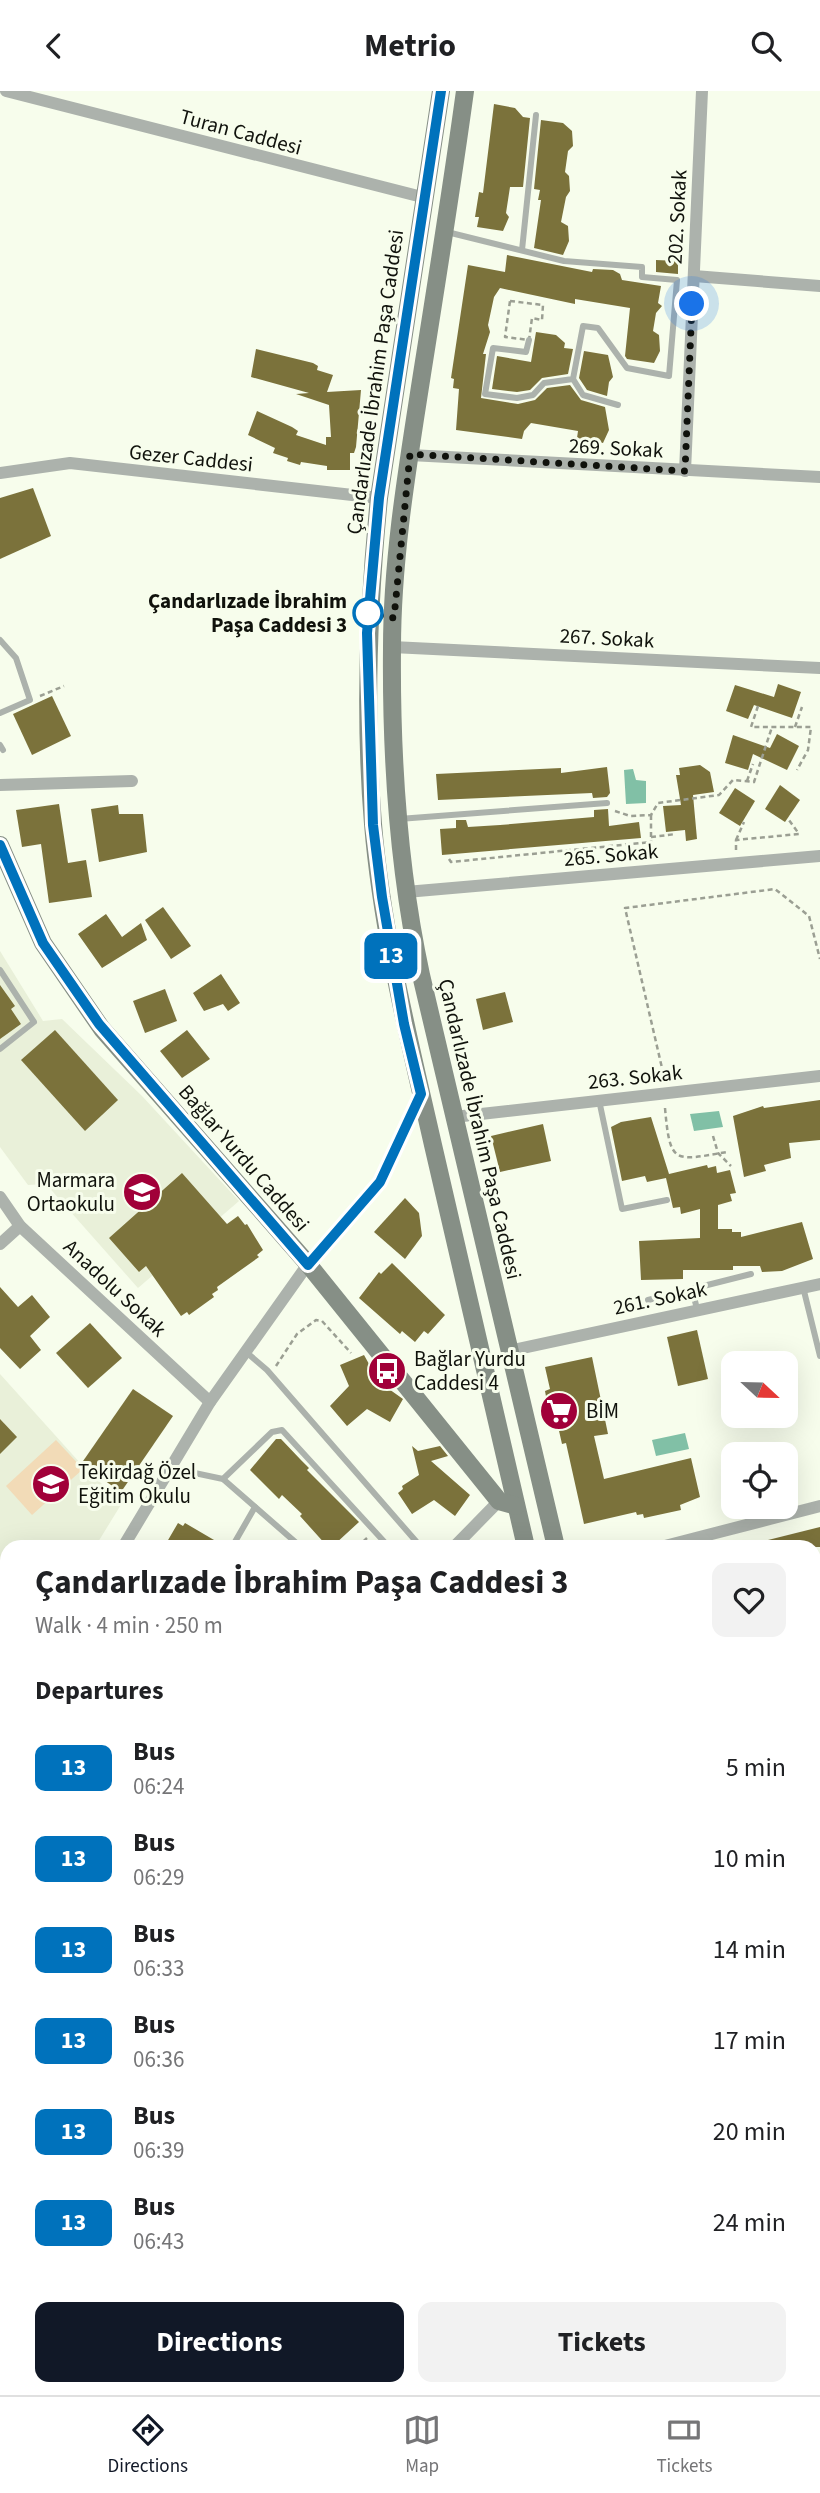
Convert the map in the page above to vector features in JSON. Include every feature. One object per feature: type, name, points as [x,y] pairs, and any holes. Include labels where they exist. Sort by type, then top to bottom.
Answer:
[{"type":"main road","name":"Çandarlızade İbrahim Paşa Caddesi","points":[[442,91],[379,498],[367,633],[373,825],[384,921],[404,1024],[508,1504],[523,1540]]},
{"type":"main road","name":"Çandarlızade İbrahim Paşa Caddesi","points":[[466,91],[410,454],[392,647],[397,820],[405,892],[454,1117],[553,1540]]},
{"type":"main road","name":"Bağlar Yurdu Caddesi","points":[[0,845],[43,943],[99,1024],[308,1265],[508,1504]]},
{"type":"street","name":"Turan Caddesi","points":[[6,91],[426,198]]},
{"type":"street","name":"202. Sokak","points":[[685,471],[702,91]]},
{"type":"street","points":[[694,276],[820,286]]},
{"type":"street","name":"269. Sokak","points":[[410,454],[820,477]]},
{"type":"street","name":"Gezer Caddesi","points":[[0,473],[70,463],[379,498]]},
{"type":"street","name":"267. Sokak","points":[[392,647],[820,668]]},
{"type":"street","points":[[0,785],[132,781]]},
{"type":"street","name":"265. Sokak","points":[[405,892],[820,856]]},
{"type":"street","name":"263. Sokak","points":[[454,1117],[820,1076]]},
{"type":"street","points":[[126,1540],[210,1402],[308,1265],[380,1182],[421,1094]]},
{"type":"street","name":"Anadolu Sokak","points":[[0,1197],[20,1226],[210,1402]]},
{"type":"street","points":[[0,1244],[20,1226]]},
{"type":"street","name":"261. Sokak","points":[[509,1351],[820,1284]]},
{"type":"street","points":[[463,1540],[508,1504]]},
{"type":"street","points":[[688,1540],[820,1506]]},
{"type":"lane","points":[[522,250],[536,115]]},
{"type":"lane","points":[[445,231],[564,261],[642,267],[642,277],[677,280],[669,376],[627,368],[598,328],[583,326],[573,379],[583,395],[618,405]]},
{"type":"lane","points":[[529,340],[526,352],[493,348],[485,394],[517,398],[533,395],[544,383],[573,379]]},
{"type":"lane","points":[[0,640],[16,658],[30,700],[0,713]]},
{"type":"lane","points":[[397,820],[607,803]]},
{"type":"lane","points":[[0,970],[34,1022],[0,1049]]},
{"type":"lane","points":[[599,1100],[622,1209],[667,1200]]},
{"type":"lane","points":[[648,1300],[751,1274]]},
{"type":"lane","points":[[803,1287],[820,1356]]},
{"type":"lane","points":[[692,1289],[697,1310]]},
{"type":"lane","points":[[246,1352],[271,1375],[415,1540]]},
{"type":"lane","points":[[223,1479],[272,1432],[282,1430],[383,1540]]},
{"type":"lane","points":[[171,1468],[223,1479],[293,1540]]},
{"type":"lane","points":[[236,1540],[255,1507]]},
{"type":"path","points":[[510,301],[543,305],[542,320],[532,318],[529,340],[505,337],[510,301]]},
{"type":"path","points":[[30,700],[64,686]]},
{"type":"path","points":[[758,706],[751,727],[811,727],[808,750],[797,770]]},
{"type":"path","points":[[795,727],[802,708]]},
{"type":"path","points":[[652,871],[651,815],[659,803],[719,795],[733,780],[754,782],[772,727]]},
{"type":"path","points":[[747,781],[753,764]]},
{"type":"path","points":[[607,803],[609,809],[630,816],[651,815]]},
{"type":"path","points":[[736,840],[799,834],[789,820]]},
{"type":"path","points":[[736,863],[736,840],[744,822]]},
{"type":"path","points":[[449,859],[451,862],[651,840],[676,834]]},
{"type":"path","points":[[681,1079],[671,1077],[662,1068],[625,908],[775,889],[809,916],[820,959]]},
{"type":"path","points":[[663,1094],[668,1145],[673,1152],[688,1159],[727,1152]]},
{"type":"path","points":[[713,1136],[718,1153],[731,1166]]},
{"type":"path","points":[[271,1375],[297,1334],[316,1320],[322,1321],[351,1353]]},
{"type":"shaded area","points":[[633,769],[636,780],[646,781],[646,803],[626,804],[624,770]]},
{"type":"shaded area","points":[[0,951],[43,1021],[62,1019],[142,1096],[239,1201],[138,1288],[46,1184],[28,1185],[0,1147]]},
{"type":"shaded area","points":[[719,1111],[723,1127],[694,1131],[690,1114]]},
{"type":"shaded area","name":"Tekirdağ Özel Eğitim Okulu","points":[[0,1374],[81,1464],[122,1503],[99,1540],[0,1540]]},
{"type":"shaded area","points":[[685,1433],[689,1449],[656,1456],[652,1440]]},
{"type":"shaded area","points":[[56,1440],[83,1469],[32,1515],[6,1486]]},
{"type":"building","points":[[494,104],[515,108],[523,117],[530,118],[523,187],[510,187],[506,213],[509,217],[503,231],[477,227],[479,217],[475,217],[479,192],[483,193]]},
{"type":"building","points":[[541,120],[563,123],[572,131],[573,146],[568,151],[565,172],[569,176],[570,191],[566,197],[561,222],[568,226],[569,241],[563,255],[534,248],[541,200],[538,200],[540,190],[534,189]]},
{"type":"building","points":[[507,255],[592,272],[593,269],[613,270],[620,274],[622,280],[661,286],[658,303],[662,306],[656,313],[653,331],[659,335],[660,351],[654,363],[627,359],[625,356],[630,308],[575,299],[575,304],[500,288],[494,297],[488,325],[490,332],[483,354],[486,354],[481,398],[518,404],[535,400],[547,388],[570,385],[581,400],[605,407],[609,430],[603,443],[577,438],[578,431],[531,423],[524,431],[522,439],[456,430],[459,389],[453,388],[454,379],[451,378],[468,265],[505,272]]},
{"type":"building","points":[[656,260],[678,261],[678,274],[656,272]]},
{"type":"building","points":[[536,332],[556,335],[565,343],[564,348],[573,349],[568,374],[542,378],[530,390],[517,392],[492,389],[497,356],[531,362]]},
{"type":"building","points":[[256,349],[313,363],[318,366],[317,370],[333,375],[327,392],[361,390],[356,447],[354,453],[350,453],[350,470],[327,470],[327,466],[301,462],[300,465],[287,461],[288,458],[273,453],[275,448],[248,435],[257,411],[292,427],[298,431],[296,435],[326,445],[326,437],[331,437],[329,405],[296,394],[309,393],[251,377]]},
{"type":"building","points":[[584,351],[608,355],[613,377],[609,382],[607,396],[587,390],[579,378]]},
{"type":"building","points":[[33,488],[51,536],[0,559],[0,498]]},
{"type":"building","points":[[778,684],[801,692],[792,718],[754,705],[748,719],[726,711],[735,685],[774,697]]},
{"type":"building","points":[[52,696],[71,736],[32,755],[13,714]]},
{"type":"building","points":[[777,734],[799,746],[787,770],[753,754],[748,770],[725,763],[733,735],[770,748]]},
{"type":"building","points":[[700,765],[710,772],[714,792],[693,795],[697,839],[686,841],[685,830],[666,832],[663,806],[681,805],[676,775],[680,775],[679,768]]},
{"type":"building","points":[[607,767],[610,793],[607,797],[593,798],[592,793],[438,800],[436,774],[561,768],[561,773]]},
{"type":"building","points":[[780,785],[800,800],[785,822],[765,809]]},
{"type":"building","points":[[735,788],[755,801],[740,826],[719,813]]},
{"type":"building","points":[[59,804],[68,863],[86,860],[92,897],[49,903],[41,844],[22,847],[16,810]]},
{"type":"building","points":[[118,805],[119,814],[143,814],[147,852],[99,862],[91,809]]},
{"type":"building","points":[[608,809],[609,826],[639,822],[641,838],[442,855],[440,829],[456,828],[456,820],[466,820],[468,827],[500,825],[594,817],[594,810]]},
{"type":"building","points":[[163,907],[191,946],[171,959],[145,920]]},
{"type":"building","points":[[106,914],[122,937],[141,923],[147,940],[102,968],[78,934]]},
{"type":"building","points":[[221,974],[240,1003],[228,1011],[223,1004],[204,1011],[193,993]]},
{"type":"building","points":[[0,985],[15,1006],[11,1009],[21,1024],[0,1039]]},
{"type":"building","points":[[165,989],[177,1021],[145,1033],[133,1001]]},
{"type":"building","points":[[505,992],[513,1022],[483,1030],[476,999]]},
{"type":"building","points":[[55,1030],[118,1100],[85,1131],[21,1060]]},
{"type":"building","points":[[187,1030],[210,1059],[182,1078],[160,1051]]},
{"type":"building","points":[[820,1100],[820,1140],[789,1143],[791,1158],[764,1165],[766,1171],[744,1177],[733,1116],[763,1106]]},
{"type":"building","points":[[651,1117],[669,1174],[707,1165],[708,1168],[716,1166],[717,1173],[730,1170],[736,1193],[730,1194],[732,1201],[718,1205],[718,1229],[741,1232],[741,1237],[802,1222],[813,1259],[782,1271],[762,1272],[760,1266],[733,1266],[733,1270],[683,1270],[683,1279],[641,1280],[639,1241],[700,1238],[700,1209],[681,1214],[680,1207],[673,1208],[666,1178],[647,1182],[645,1176],[622,1181],[611,1127],[621,1122]]},
{"type":"building","points":[[543,1124],[551,1161],[500,1172],[491,1136]]},
{"type":"building","points":[[182,1173],[227,1224],[238,1216],[247,1224],[263,1250],[257,1255],[259,1257],[217,1287],[218,1290],[212,1294],[214,1297],[189,1315],[187,1312],[181,1316],[146,1266],[139,1272],[109,1238]]},
{"type":"building","points":[[405,1198],[419,1213],[422,1236],[405,1259],[374,1232]]},
{"type":"building","points":[[392,1263],[445,1315],[428,1334],[424,1331],[415,1342],[402,1331],[400,1334],[359,1298],[379,1272],[381,1274]]},
{"type":"building","points":[[0,1287],[18,1307],[32,1295],[50,1317],[30,1336],[41,1350],[20,1369],[0,1348]]},
{"type":"building","points":[[90,1323],[122,1358],[88,1388],[56,1353]]},
{"type":"building","points":[[697,1330],[708,1379],[678,1386],[667,1337]]},
{"type":"building","points":[[364,1355],[379,1382],[403,1399],[390,1422],[367,1409],[347,1426],[330,1406],[349,1386],[340,1365]]},
{"type":"building","points":[[592,1357],[608,1434],[594,1436],[604,1479],[691,1458],[700,1497],[680,1505],[681,1510],[644,1518],[643,1514],[637,1515],[636,1512],[584,1524],[566,1443],[562,1444],[557,1422],[551,1423],[545,1391],[550,1389],[545,1367]]},
{"type":"building","points":[[133,1389],[173,1416],[121,1492],[81,1464]]},
{"type":"building","points":[[0,1419],[17,1437],[0,1454]]},
{"type":"building","points":[[276,1439],[281,1439],[309,1468],[307,1470],[359,1522],[339,1540],[322,1540],[300,1516],[302,1514],[282,1495],[279,1499],[250,1470]]},
{"type":"building","points":[[412,1446],[418,1451],[440,1446],[448,1456],[431,1461],[470,1495],[455,1516],[434,1500],[412,1514],[398,1493],[403,1489],[402,1486],[419,1475]]},
{"type":"building","points":[[178,1523],[183,1526],[185,1523],[214,1540],[168,1540]]},
{"type":"building","points":[[820,1527],[820,1540],[768,1540]]},
{"type":"bus line","name":"13","points":[[0,845],[43,943],[65,978],[152,1088],[308,1265],[380,1182],[421,1094],[384,921],[373,825],[367,633],[379,498],[441,91]]},
{"type":"place","name":"Çandarlızade İbrahim Paşa Caddesi 3","points":[[368,613]]},
{"type":"place","name":"Marmara Ortaokulu","points":[[142,1192]]},
{"type":"place","name":"Bağlar Yurdu Caddesi 4","points":[[387,1371]]},
{"type":"place","name":"BİM","points":[[559,1411]]},
{"type":"place","name":"Tekirdağ Özel Eğitim Okulu","points":[[51,1484]]},
{"type":"route","points":[[368,613],[394,618],[410,454],[685,471],[692,304]]}]
